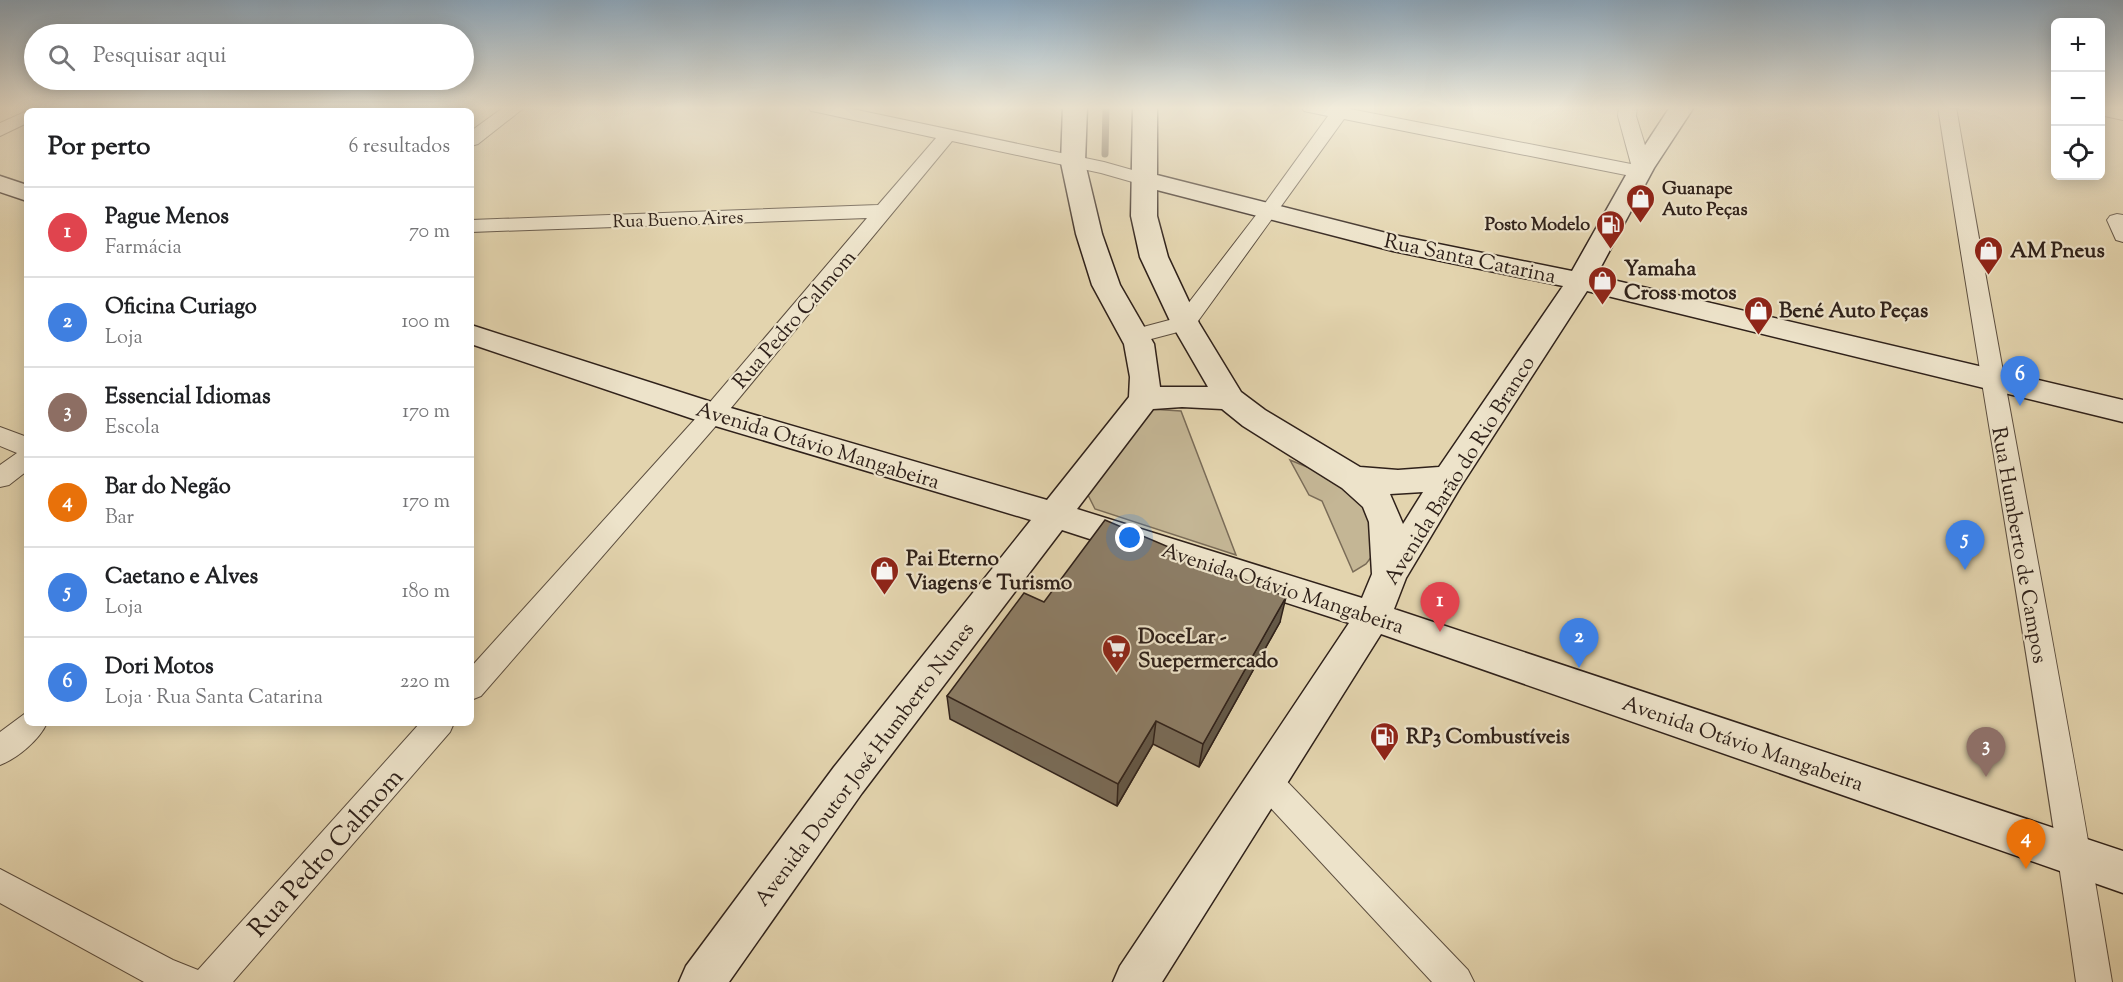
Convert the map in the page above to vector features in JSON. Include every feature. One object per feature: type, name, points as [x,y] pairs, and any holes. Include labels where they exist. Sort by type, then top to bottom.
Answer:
[{"type":"main road","points":[[1073,153],[1073,163],[1089,234],[1106,285],[1136,336],[1143,365],[1144,399],[1182,396],[1230,399]]},
{"type":"main road","points":[[1144,153],[1144,216],[1149,240],[1154,257],[1185,323],[1230,399],[1254,418],[1354,478],[1377,500],[1389,544],[1390,574]]},
{"type":"main road","name":"Avenida Barão do Rio Branco","points":[[1136,982],[1373,616],[1390,574],[1449,478],[1580,281],[1652,153]]},
{"type":"main road","name":"Rua Santa Catarina","points":[[1143,179],[1393,243],[1580,281],[2123,411]]},
{"type":"main road","points":[[0,184],[24,192]]},
{"type":"main road","name":"Avenida Otávio Mangabeira","points":[[474,337],[712,414],[1056,515],[1373,616],[2075,858],[2123,872]]},
{"type":"main road","name":"Avenida Doutor José Humberto Nunes","points":[[702,982],[848,780],[1144,399]]},
{"type":"main road","points":[[1354,478],[1398,482],[1449,478]]},
{"type":"street","name":"Rua Pedro Calmom","points":[[474,684],[712,414],[886,212],[933,153]]},
{"type":"street","name":"Rua Santa Catarina","points":[[1026,153],[1143,179]]},
{"type":"street","points":[[1136,336],[1185,323],[1311,153]]},
{"type":"street","points":[[1555,153],[1641,170],[1636,153]]},
{"type":"street","name":"Rua Humberto de Campos","points":[[1954,153],[1991,378],[2075,858],[2094,982]]},
{"type":"street","name":"Rua Bueno Aires","points":[[474,226],[886,212]]},
{"type":"street","points":[[0,436],[24,446]]},
{"type":"street","points":[[0,478],[24,460]]},
{"type":"street","points":[[0,751],[29,726]]},
{"type":"street","name":"Rua Pedro Calmom","points":[[210,982],[436,726]]},
{"type":"street","points":[[1265,780],[1456,982]]},
{"type":"street","points":[[0,885],[165,979]]},
{"type":"shaded area","points":[[1150,409],[1181,411],[1236,555],[1095,509],[1085,489]]},
{"type":"shaded area","points":[[1290,460],[1361,489],[1382,543],[1366,564],[1353,572],[1322,501],[1309,495]]},
{"type":"building","name":"DoceLar - Suepermercado","points":[[1105,520],[1286,597],[1203,744],[1156,721],[1118,784],[947,696],[1024,593],[1044,602]]},
{"type":"place","name":"Guanape Auto Peças","points":[[1641,224]]},
{"type":"place","name":"Posto Modelo","points":[[1611,250]]},
{"type":"place","name":"AM Pneus","points":[[1989,276]]},
{"type":"place","name":"Yamaha Cross motos","points":[[1603,306]]},
{"type":"place","name":"Bené Auto Peças","points":[[1758,336]]},
{"type":"place","name":"Dori Motos","points":[[2020,406]]},
{"type":"place","name":"Caetano e Alves","points":[[1965,570]]},
{"type":"place","name":"Pai Eterno Viagens e Turismo","points":[[885,596]]},
{"type":"place","name":"Pague Menos","points":[[1440,632]]},
{"type":"place","name":"Oficina Curiago","points":[[1579,668]]},
{"type":"place","name":"DoceLar - Suepermercado","points":[[1117,674]]},
{"type":"place","name":"RP3 Combustíveis","points":[[1385,762]]},
{"type":"place","name":"Essencial Idiomas","points":[[1986,777]]},
{"type":"place","name":"Bar do Negão","points":[[2026,869]]}]
